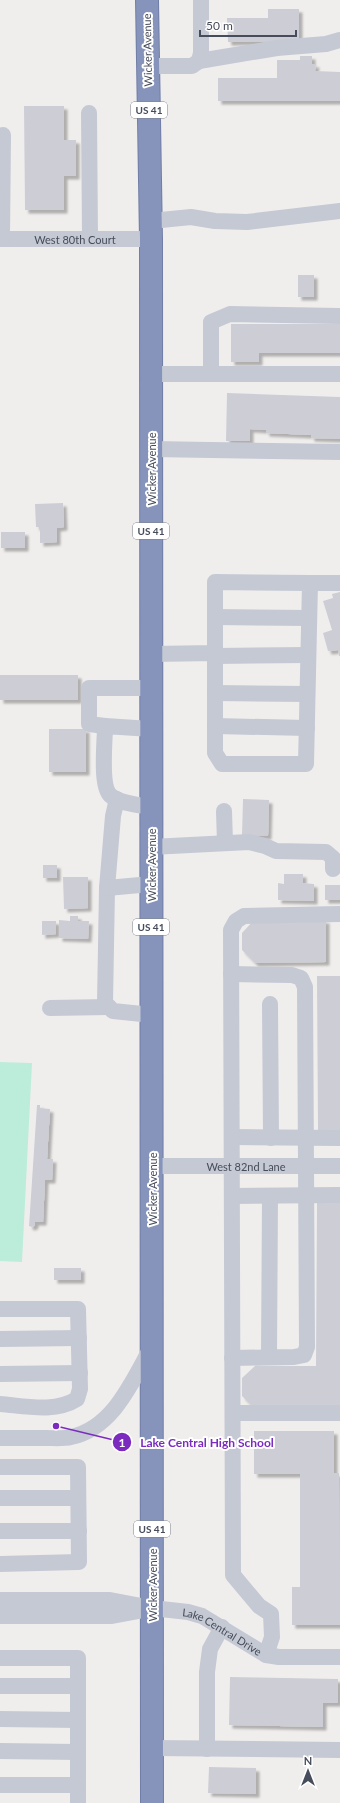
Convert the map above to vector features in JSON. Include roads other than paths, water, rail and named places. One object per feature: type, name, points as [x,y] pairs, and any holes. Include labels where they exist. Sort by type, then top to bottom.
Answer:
[{"type":"highway","name":"Wicker Avenue","points":[[147,0],[151,230],[152,1803]]},
{"type":"street","points":[[199,61],[201,53],[200,0]]},
{"type":"street","points":[[148,66],[192,66],[199,61],[277,48],[326,44],[340,40]]},
{"type":"street","points":[[90,113],[90,239]]},
{"type":"street","points":[[1,239],[3,135]]},
{"type":"street","name":"West 80th Court","points":[[1,239],[90,239],[151,230],[191,217],[215,222],[247,222],[340,212]]},
{"type":"street","points":[[211,374],[211,322],[230,314],[340,316]]},
{"type":"street","points":[[151,374],[340,374]]},
{"type":"street","points":[[151,450],[340,452]]},
{"type":"street","points":[[310,583],[306,764],[222,764],[215,753],[215,582],[340,583]]},
{"type":"street","points":[[215,617],[309,618]]},
{"type":"street","points":[[151,654],[308,655]]},
{"type":"street","points":[[151,688],[89,688],[89,724],[151,730]]},
{"type":"street","points":[[215,693],[308,694]]},
{"type":"street","points":[[105,726],[104,783],[110,796],[151,807]]},
{"type":"street","points":[[215,726],[307,728]]},
{"type":"street","points":[[117,799],[113,816],[107,888],[105,1003],[113,1011],[152,1015]]},
{"type":"street","points":[[224,811],[225,843]]},
{"type":"street","points":[[151,847],[249,842],[265,846],[276,851],[326,852],[333,858],[333,869]]},
{"type":"street","points":[[107,888],[151,884]]},
{"type":"street","points":[[266,1655],[272,1637],[271,1614],[259,1606],[233,1575],[231,930],[236,921],[244,916],[340,914]]},
{"type":"street","points":[[231,974],[292,975],[301,978],[305,987],[307,1347],[304,1354],[294,1357],[232,1358]]},
{"type":"street","points":[[270,1004],[271,1138]]},
{"type":"street","points":[[50,1008],[109,1007]]},
{"type":"street","points":[[232,1137],[340,1138]]},
{"type":"street","name":"West 82nd Lane","points":[[152,1166],[340,1166]]},
{"type":"street","points":[[232,1196],[340,1195]]},
{"type":"street","points":[[268,1357],[270,1196]]},
{"type":"street","points":[[0,1309],[78,1309],[80,1374],[80,1389],[77,1399],[68,1405],[55,1408],[0,1404]]},
{"type":"street","points":[[0,1339],[79,1338]]},
{"type":"street","points":[[0,1438],[69,1437],[81,1434],[98,1425],[114,1409],[124,1396],[152,1347]]},
{"type":"street","points":[[0,1374],[80,1374]]},
{"type":"street","points":[[233,1413],[340,1413]]},
{"type":"street","points":[[0,1467],[78,1467],[79,1531],[79,1562],[0,1564]]},
{"type":"street","points":[[0,1498],[78,1498]]},
{"type":"street","points":[[0,1531],[79,1531]]},
{"type":"street","points":[[0,1600],[110,1600],[152,1608]]},
{"type":"street","points":[[0,1616],[112,1616],[152,1608]]},
{"type":"street","name":"Lake Central Drive","points":[[152,1608],[188,1612],[202,1616],[266,1655],[279,1657],[340,1657]]},
{"type":"street","points":[[207,1749],[207,1672],[210,1649],[222,1627]]},
{"type":"street","points":[[0,1658],[78,1658],[78,1803]]},
{"type":"street","points":[[0,1686],[78,1686]]},
{"type":"street","points":[[0,1719],[78,1720]]},
{"type":"street","points":[[152,1748],[340,1750]]},
{"type":"street","points":[[0,1751],[78,1752]]},
{"type":"street","points":[[0,1785],[78,1785]]},
{"type":"place","name":"Lake Central High School","points":[[56,1426]]}]
